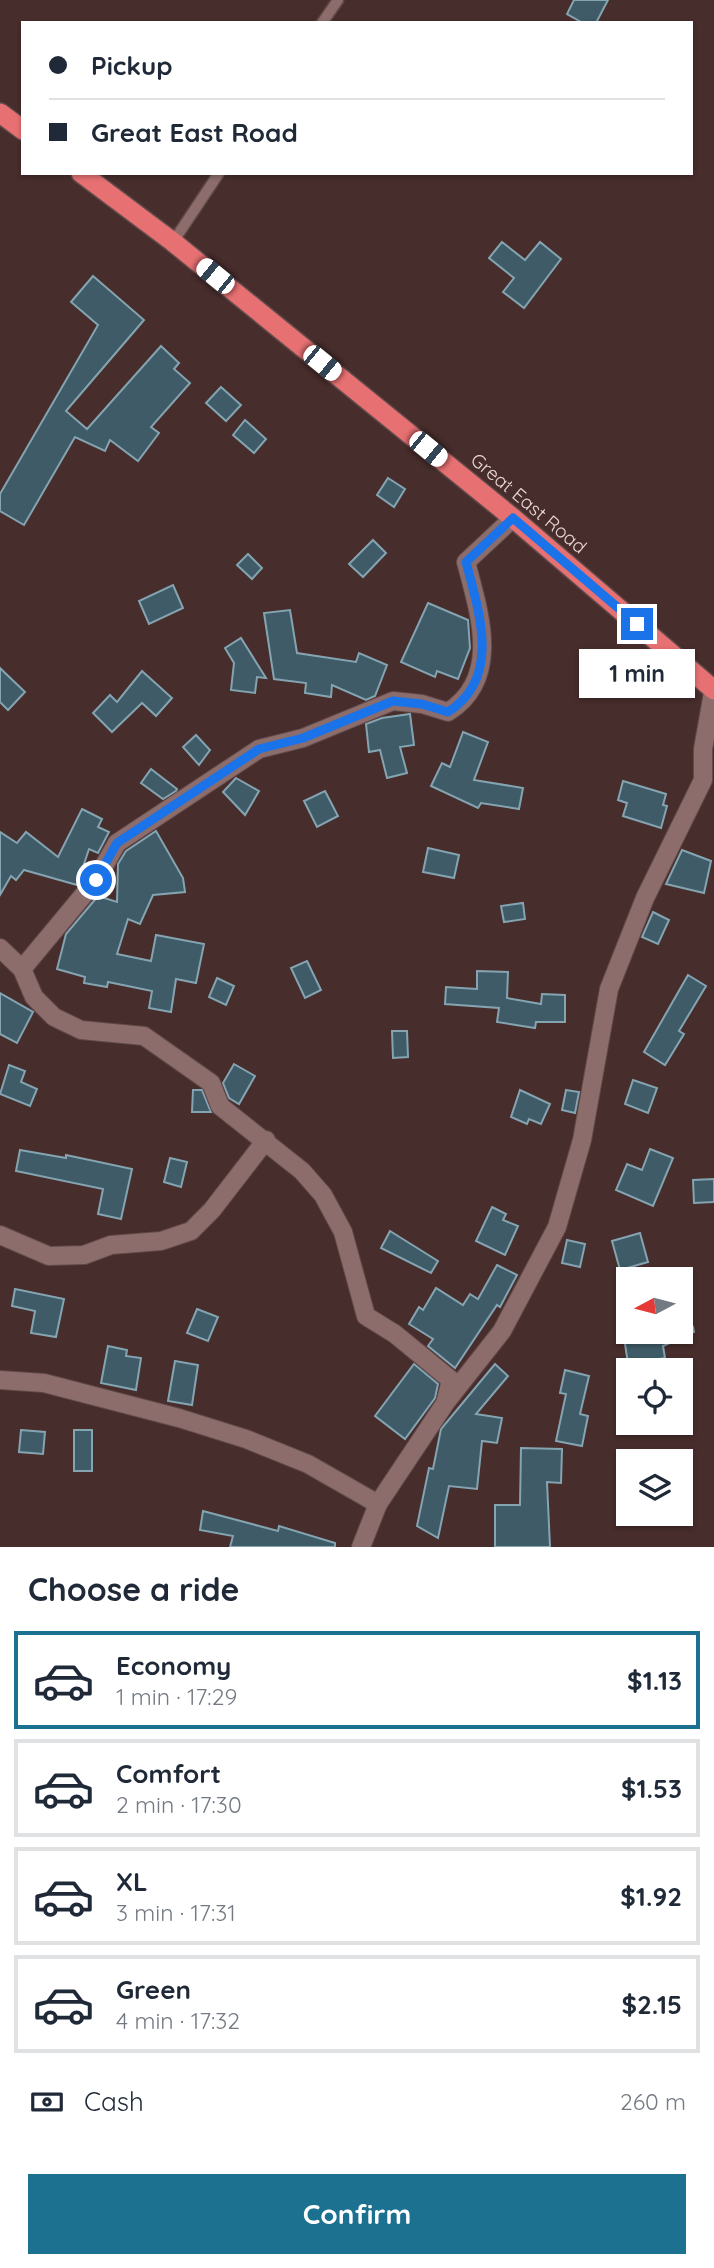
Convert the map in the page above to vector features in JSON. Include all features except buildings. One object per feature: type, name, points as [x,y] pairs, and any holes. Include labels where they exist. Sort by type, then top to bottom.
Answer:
[{"type":"highway","points":[[0,113],[21,129]]},
{"type":"highway","name":"Great East Road","points":[[84,175],[173,242],[513,518],[713,689]]},
{"type":"street","points":[[22,969],[96,880],[117,843],[259,749],[303,738],[393,701],[422,704],[448,712],[457,706],[468,695],[480,672],[484,632],[466,562],[513,518]]},
{"type":"street","points":[[361,1547],[378,1504],[446,1402],[502,1331],[557,1227],[582,1140],[609,989],[645,898],[709,780],[713,689]]},
{"type":"street","points":[[0,948],[22,969],[33,997],[54,1017],[81,1030],[144,1036],[211,1083],[220,1106],[302,1171],[323,1195],[343,1232],[366,1316],[395,1334],[451,1380],[446,1402]]},
{"type":"street","points":[[0,1234],[49,1256],[84,1255],[111,1245],[160,1241],[191,1231],[212,1210],[266,1140]]},
{"type":"street","points":[[0,1380],[44,1383],[179,1418],[246,1439],[308,1464],[378,1504]]},
{"type":"lane","points":[[323,21],[338,0]]},
{"type":"lane","points":[[173,242],[218,175]]},
{"type":"route","points":[[96,880],[117,843],[259,749],[303,738],[393,701],[422,704],[448,712],[457,706],[468,695],[480,672],[484,632],[466,562],[513,518],[637,624]]}]
